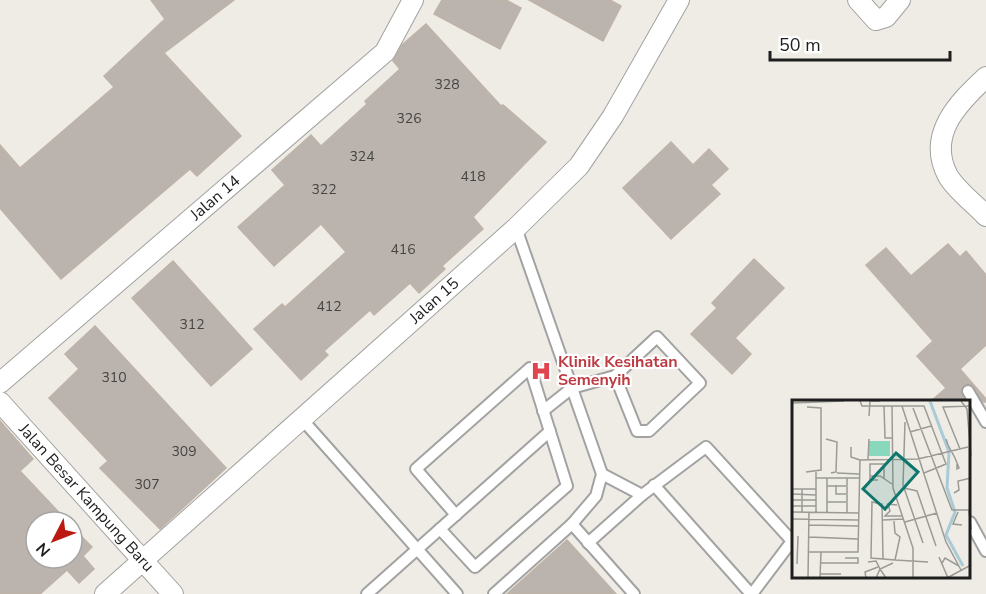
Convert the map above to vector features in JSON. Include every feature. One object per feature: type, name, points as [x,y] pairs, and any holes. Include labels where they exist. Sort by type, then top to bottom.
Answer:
[{"type":"street","name":"Jalan 14","points":[[0,383],[385,52],[413,0]]},
{"type":"street","name":"Jalan 15","points":[[105,594],[516,228],[579,166],[613,116],[679,0]]},
{"type":"street","points":[[858,0],[876,20],[886,17],[900,0]]},
{"type":"street","points":[[986,77],[956,105],[939,144],[948,176],[986,216]]},
{"type":"street","name":"Jalan Besar Kampung Baru","points":[[0,402],[173,594]]},
{"type":"lane","points":[[494,594],[572,524],[596,496],[602,474],[516,228]]},
{"type":"lane","points":[[543,411],[572,388],[615,376],[657,337],[700,384],[649,431],[637,431],[615,376]]},
{"type":"lane","points":[[440,529],[475,567],[567,486],[530,368],[416,469],[456,514]]},
{"type":"lane","points":[[968,391],[986,422]]},
{"type":"lane","points":[[301,418],[457,594]]},
{"type":"lane","points":[[367,594],[550,431]]},
{"type":"lane","points":[[588,543],[654,485],[706,447],[792,541],[752,594],[654,485]]},
{"type":"lane","points":[[602,474],[642,495]]},
{"type":"lane","points":[[572,524],[634,594]]},
{"type":"lane","points":[[971,525],[986,551]]},
{"type":"building","points":[[151,0],[234,0],[164,53],[241,136],[197,176],[190,169],[61,279],[0,208],[0,145],[20,168],[114,87],[104,76],[165,19]]},
{"type":"building","points":[[442,0],[506,0],[521,8],[500,49],[434,14]]},
{"type":"building","points":[[529,0],[610,0],[621,6],[603,41]]},
{"type":"building","points":[[426,24],[501,106],[503,105],[546,142],[473,217],[483,229],[442,266],[445,269],[419,293],[410,283],[374,315],[370,310],[324,351],[328,355],[301,380],[254,329],[282,304],[285,307],[346,252],[321,224],[274,266],[238,227],[285,185],[272,170],[311,135],[321,146],[367,104],[365,101],[400,69],[393,61],[402,45]]},
{"type":"building","points":[[671,142],[693,165],[709,149],[728,169],[711,185],[720,194],[671,239],[623,188]]},
{"type":"building","points":[[948,244],[960,257],[966,251],[986,275],[986,345],[960,369],[986,399],[986,402],[983,402],[974,387],[969,384],[964,385],[961,390],[965,400],[932,400],[946,388],[917,356],[933,341],[866,265],[886,248],[911,276]]},
{"type":"building","points":[[754,259],[784,288],[735,338],[751,354],[732,374],[691,334],[717,308],[712,303]]},
{"type":"building","points":[[173,261],[252,349],[211,386],[132,298]]},
{"type":"building","points":[[95,326],[226,468],[160,529],[100,468],[108,461],[49,398],[79,369],[65,354]]},
{"type":"building","points":[[0,421],[33,459],[20,471],[57,510],[24,510],[24,570],[67,570],[40,594],[0,594]]},
{"type":"building","points":[[84,539],[92,547],[84,555]]},
{"type":"building","points":[[567,540],[616,594],[507,594]]},
{"type":"building","points":[[84,557],[94,569],[79,583],[67,570],[84,570]]},
{"type":"place","name":"Klinik Kesihatan Semenyih","points":[[541,371]]}]
